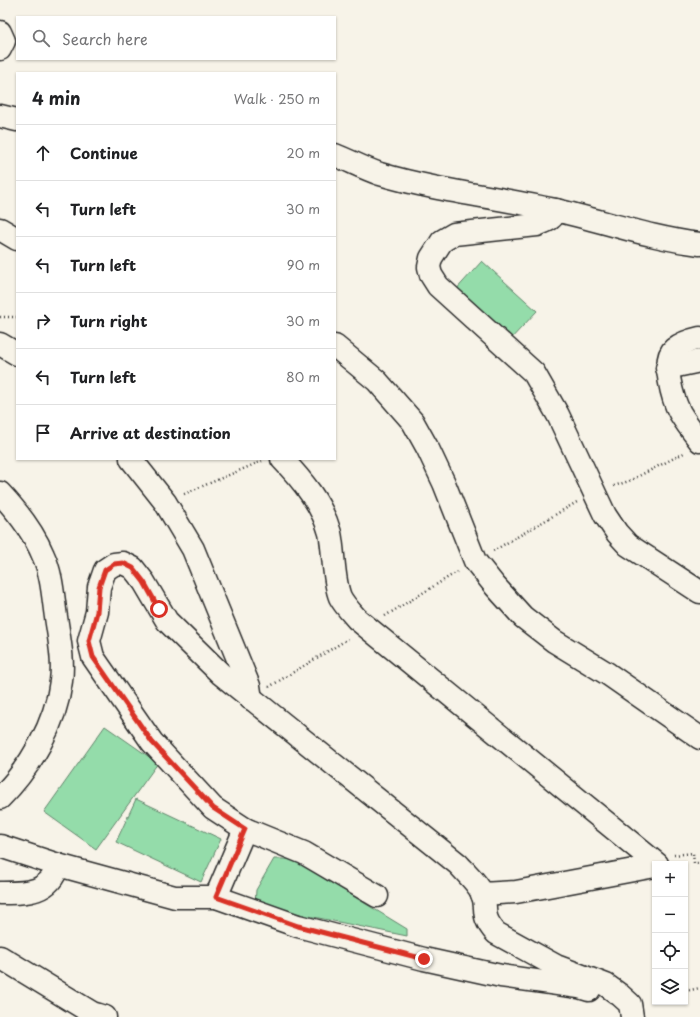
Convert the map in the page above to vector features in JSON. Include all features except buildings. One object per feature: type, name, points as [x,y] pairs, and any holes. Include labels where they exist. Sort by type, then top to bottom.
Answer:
[{"type":"street","points":[[0,32],[4,41],[0,49]]},
{"type":"street","points":[[0,116],[16,120]]},
{"type":"street","points":[[336,155],[378,173],[408,182],[556,210],[615,227],[678,241],[700,244]]},
{"type":"street","points":[[556,210],[554,216],[549,220],[537,224],[454,234],[442,241],[436,249],[429,267],[431,275],[438,286],[459,306],[516,355],[534,373],[558,415],[605,515],[617,533],[628,545],[700,592]]},
{"type":"street","points":[[0,229],[16,238]]},
{"type":"street","points":[[700,338],[691,340],[673,349],[668,358],[667,368],[680,412],[700,441]]},
{"type":"street","points":[[0,344],[16,353]]},
{"type":"street","points":[[336,347],[376,381],[413,422],[444,483],[475,561],[523,617],[554,641],[608,674],[700,738]]},
{"type":"street","points":[[667,368],[700,360]]},
{"type":"street","points":[[132,460],[165,502],[193,549],[249,686],[251,699]]},
{"type":"street","points":[[283,460],[309,490],[323,514],[330,534],[340,597],[357,619],[660,861]]},
{"type":"street","points":[[0,492],[20,514],[44,555],[51,583],[60,645],[61,671],[61,680],[54,715],[44,737],[24,768],[0,798]]},
{"type":"street","points":[[377,896],[304,853],[245,829],[213,808],[152,742],[93,657],[89,641],[97,612],[99,587],[105,570],[114,564],[123,563],[133,568],[144,582],[167,621],[215,669],[452,860],[473,880],[482,894],[484,916],[488,924],[496,933],[556,966],[606,985],[620,994],[630,1013]]},
{"type":"street","points":[[61,671],[93,657]]},
{"type":"street","points":[[216,897],[245,829]]},
{"type":"street","points":[[0,846],[58,865],[175,897],[216,897],[298,926],[416,957],[501,976],[579,986],[630,1013]]},
{"type":"street","points":[[0,893],[21,893],[38,889],[51,882],[58,865]]},
{"type":"street","points":[[482,894],[516,892],[652,865]]},
{"type":"street","points":[[0,957],[92,1013],[105,1017]]},
{"type":"path","points":[[0,317],[16,317]]},
{"type":"path","points":[[165,502],[264,460]]},
{"type":"path","points":[[665,861],[674,854],[693,853],[694,863],[700,863]]},
{"type":"path","points":[[688,990],[700,988]]},
{"type":"green space","points":[[482,261],[537,311],[508,342],[453,293]]},
{"type":"green space","points":[[105,726],[158,763],[96,849],[44,812]]},
{"type":"green space","points":[[136,799],[221,839],[201,882],[116,842]]},
{"type":"green space","points":[[274,859],[288,859],[299,863],[407,929],[407,936],[255,905],[256,890]]},
{"type":"route","points":[[159,609],[144,582],[133,568],[123,563],[114,564],[105,570],[99,587],[97,612],[89,641],[93,657],[152,742],[213,808],[245,829],[216,897],[298,926],[424,959]]}]
